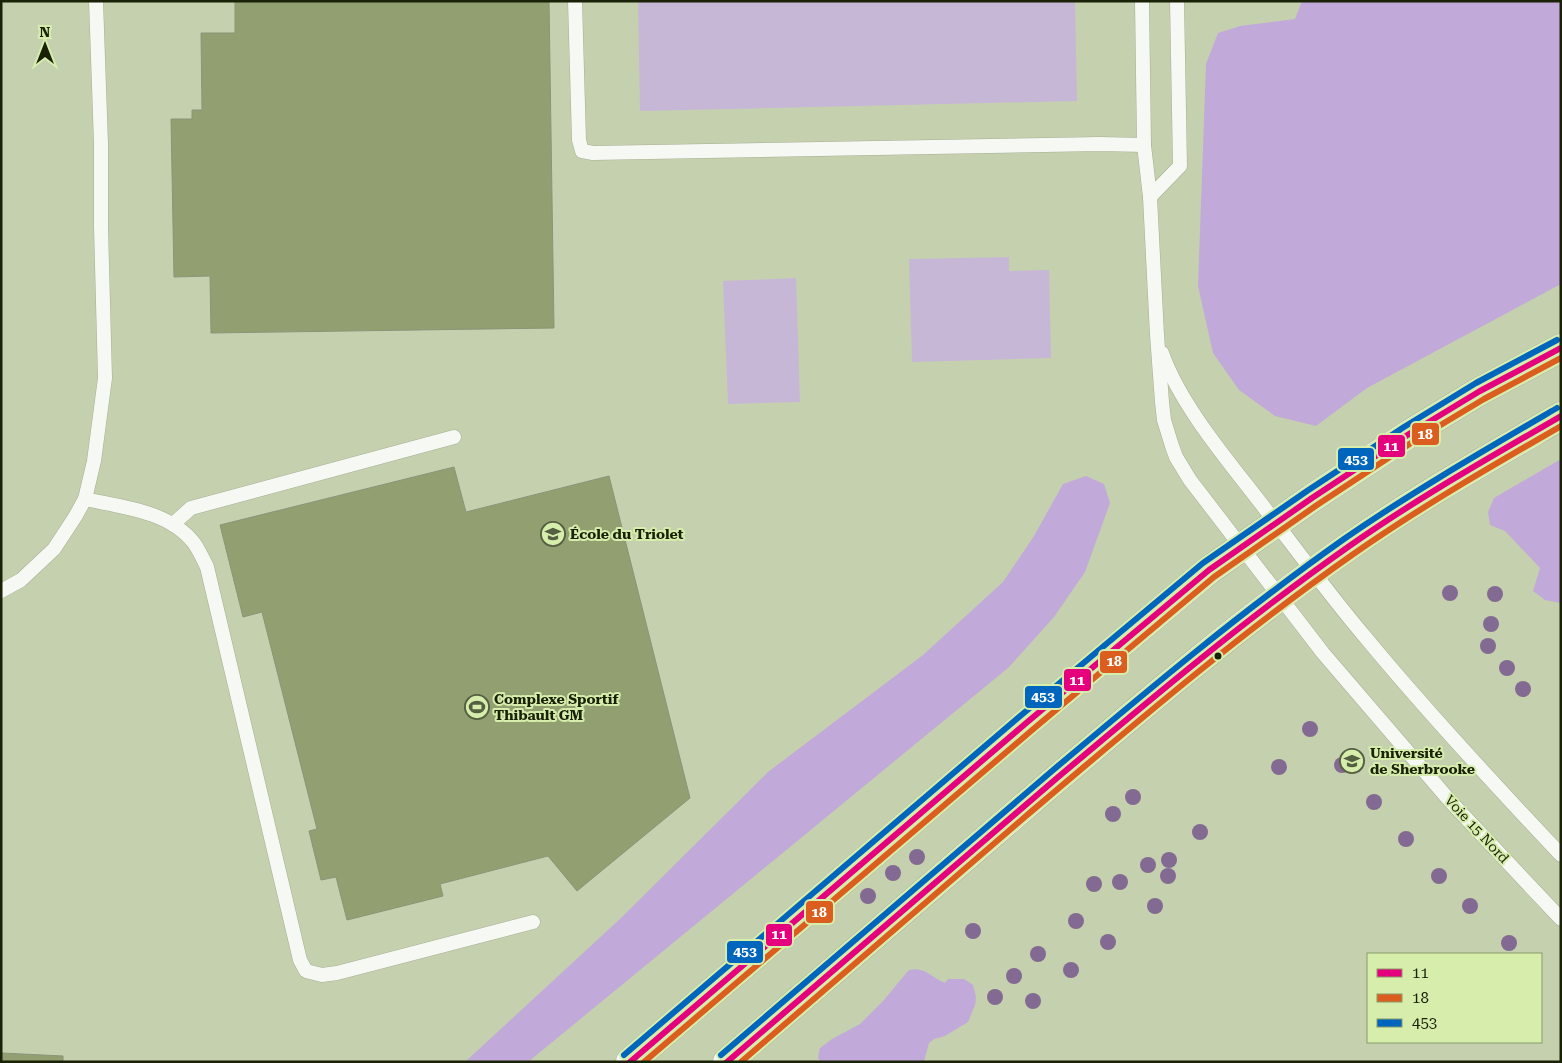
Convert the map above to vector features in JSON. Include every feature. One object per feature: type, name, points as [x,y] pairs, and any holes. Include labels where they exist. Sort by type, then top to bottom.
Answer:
[{"type":"main road","points":[[630,1062],[1180,594],[1242,546],[1417,429],[1480,391],[1561,348]]},
{"type":"main road","points":[[727,1062],[1139,708],[1237,630],[1348,547],[1417,502],[1561,416]]},
{"type":"lane","points":[[1,591],[21,580],[54,549],[85,499],[94,462],[105,378],[101,144],[96,1]]},
{"type":"lane","points":[[575,1],[578,140],[582,151],[593,153],[1100,144],[1144,145]]},
{"type":"lane","points":[[1142,1],[1144,145],[1150,197],[1156,335],[1168,370],[1205,429],[1313,573],[1445,730],[1490,781],[1561,855]]},
{"type":"lane","points":[[1150,197],[1180,166],[1177,1]]},
{"type":"lane","name":"Voie 15 Nord","points":[[1156,335],[1164,420],[1174,451],[1190,480],[1323,653],[1450,801],[1561,919]]},
{"type":"lane","points":[[173,524],[191,508],[454,437]]},
{"type":"lane","points":[[85,499],[139,511],[173,524],[194,543],[207,567],[300,960],[306,970],[322,975],[337,973],[533,922]]},
{"type":"shaded area","points":[[638,1],[1075,1],[1077,101],[640,111]]},
{"type":"shaded area","points":[[1302,1],[1561,1],[1561,284],[1367,388],[1316,426],[1275,416],[1239,390],[1213,353],[1198,286],[1206,64],[1218,33],[1240,26],[1295,19]]},
{"type":"shaded area","points":[[1009,257],[1009,271],[1049,270],[1051,358],[912,362],[909,259]]},
{"type":"shaded area","points":[[796,278],[800,402],[728,404],[723,281]]},
{"type":"shaded area","points":[[1561,459],[1561,603],[1545,600],[1533,591],[1540,568],[1505,531],[1490,525],[1488,512],[1494,498]]},
{"type":"shaded area","points":[[1086,476],[1104,484],[1110,503],[1085,572],[1054,617],[1008,668],[528,1062],[465,1062],[621,918],[768,772],[923,655],[1003,582],[1034,536],[1063,484]]},
{"type":"shaded area","points":[[909,970],[924,971],[945,983],[948,979],[964,979],[973,985],[976,997],[975,1005],[968,1022],[929,1043],[924,1062],[820,1062],[818,1057],[820,1048],[832,1039],[860,1024],[883,1001]]},
{"type":"building","points":[[235,1],[549,1],[554,328],[211,333],[210,276],[174,277],[171,119],[192,119],[192,110],[202,110],[201,33],[235,33]]},
{"type":"building","name":"Complexe Sportif Thibault GM","points":[[454,467],[466,512],[609,476],[690,798],[577,891],[548,856],[440,884],[443,896],[347,920],[336,877],[321,880],[309,831],[317,829],[262,612],[243,617],[220,525]]},
{"type":"building","points":[[2,1053],[63,1056],[63,1062],[1,1062]]},
{"type":"transit line","name":"453","points":[[624,1055],[1019,717],[1203,563],[1404,427],[1476,383],[1557,340]]},
{"type":"transit line","name":"11","points":[[630,1062],[1025,724],[1209,570],[1312,498],[1409,434],[1480,391],[1561,348]]},
{"type":"transit line","name":"18","points":[[644,1062],[1214,577],[1317,505],[1414,441],[1484,399],[1561,358]]},
{"type":"transit line","name":"453","points":[[721,1055],[1010,806],[1195,652],[1269,594],[1344,539],[1396,505],[1557,408]]},
{"type":"transit line","name":"11","points":[[727,1062],[1057,778],[1164,688],[1273,602],[1348,547],[1400,512],[1561,416]]},
{"type":"transit line","name":"18","points":[[741,1062],[1106,748],[1268,617],[1352,555],[1429,504],[1561,426]]},
{"type":"place","name":"École du Triolet","points":[[553,534]]},
{"type":"place","name":"Complexe Sportif Thibault GM","points":[[477,707]]},
{"type":"place","name":"Université de Sherbrooke","points":[[1352,761]]}]
